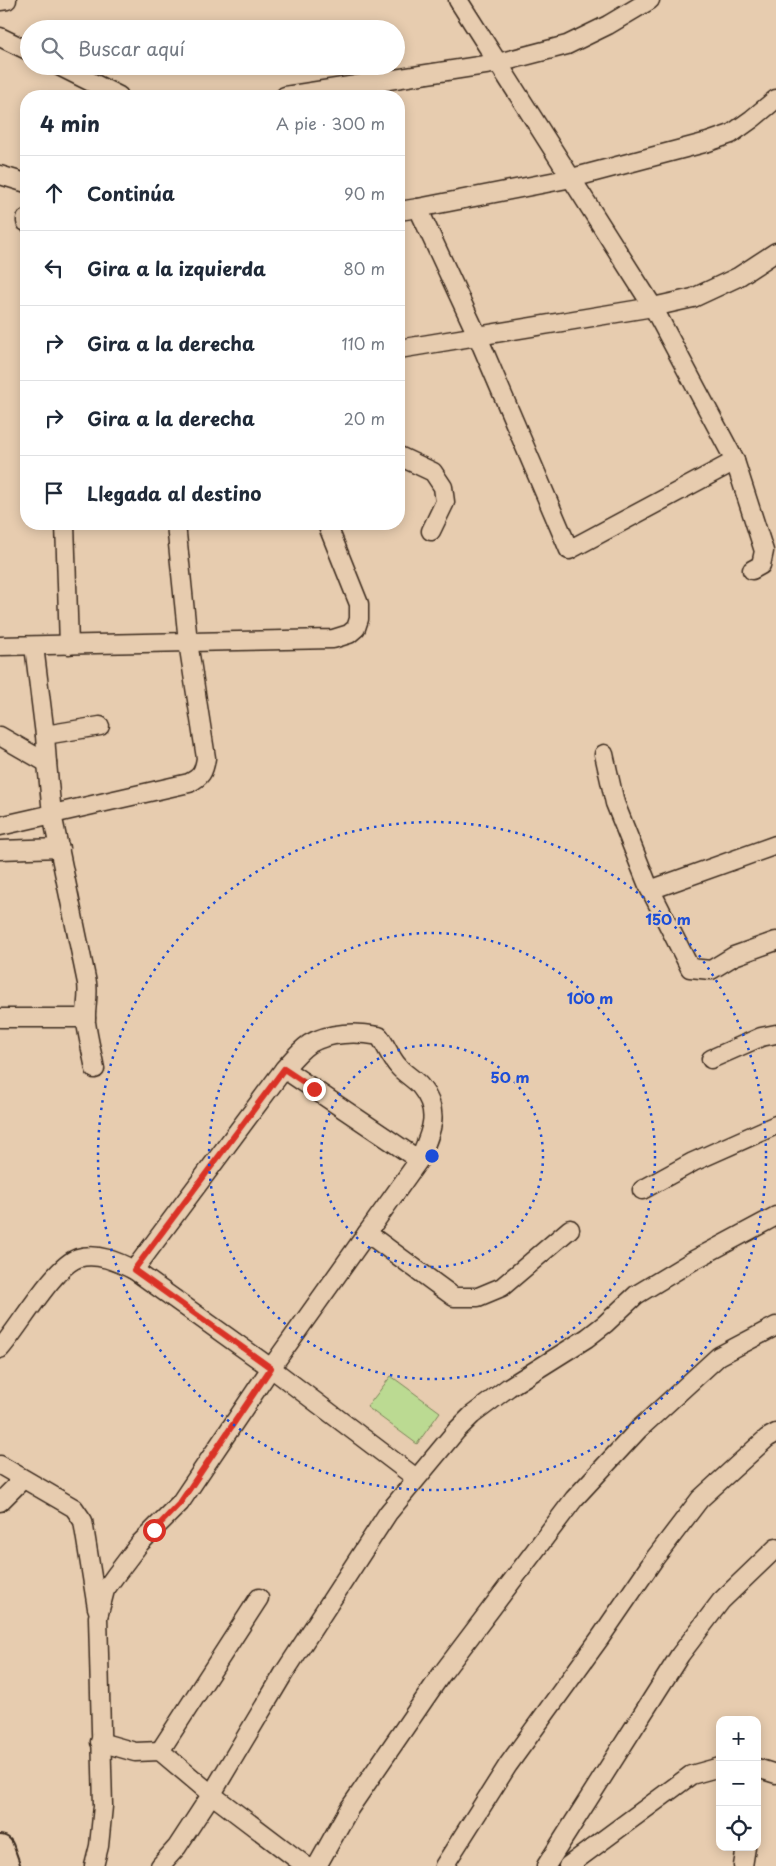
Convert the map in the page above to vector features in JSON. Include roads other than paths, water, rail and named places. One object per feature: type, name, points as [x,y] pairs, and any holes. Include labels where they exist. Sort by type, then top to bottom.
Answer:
[{"type":"highway","points":[[0,1849],[6,1866]]},
{"type":"street","points":[[0,1],[7,0]]},
{"type":"street","points":[[458,0],[653,308],[735,460],[764,551],[761,565],[752,570]]},
{"type":"street","points":[[323,90],[498,63],[567,45],[608,25],[650,0]]},
{"type":"street","points":[[0,37],[20,47]]},
{"type":"street","points":[[75,75],[103,90]]},
{"type":"street","points":[[405,209],[572,178],[708,142],[731,134],[776,99]]},
{"type":"street","points":[[0,175],[20,181]]},
{"type":"street","points":[[418,208],[478,337],[568,550],[735,460]]},
{"type":"street","points":[[405,347],[653,308],[693,298],[738,277],[776,252]]},
{"type":"street","points":[[405,459],[433,472],[443,487],[445,502],[431,531]]},
{"type":"street","points":[[65,530],[69,645]]},
{"type":"street","points":[[0,826],[189,783],[199,778],[204,770],[206,758],[188,642],[177,530]]},
{"type":"street","points":[[0,646],[333,639],[349,634],[356,628],[360,619],[358,604],[329,530]]},
{"type":"street","points":[[34,646],[52,814],[87,983],[86,1018],[95,1068]]},
{"type":"street","points":[[45,735],[100,726]]},
{"type":"street","points":[[0,736],[47,763]]},
{"type":"street","points":[[604,754],[615,803],[650,890],[690,968],[710,970],[734,956],[776,941]]},
{"type":"street","points":[[650,890],[776,845]]},
{"type":"street","points":[[0,850],[60,848]]},
{"type":"street","points":[[0,1018],[86,1018]]},
{"type":"street","points":[[98,1617],[105,1590],[114,1576],[140,1543],[180,1503],[271,1368],[419,1160],[432,1127],[432,1106],[421,1086],[397,1065],[387,1046],[379,1036],[363,1034],[328,1036],[308,1044],[284,1069],[134,1270]]},
{"type":"street","points":[[711,1060],[762,1037],[776,1034]]},
{"type":"street","points":[[284,1069],[419,1160]]},
{"type":"street","points":[[642,1190],[692,1162],[776,1125]]},
{"type":"street","points":[[160,1866],[177,1847],[284,1673],[388,1513],[456,1431],[472,1415],[509,1387],[587,1338],[619,1313],[636,1295],[694,1260],[776,1216]]},
{"type":"street","points":[[367,1233],[454,1298],[478,1297],[502,1288],[570,1229]]},
{"type":"street","points":[[0,1349],[58,1271],[78,1258],[110,1258],[134,1270],[271,1368],[416,1478]]},
{"type":"street","points":[[317,1866],[349,1809],[441,1675],[574,1499],[639,1429],[719,1356],[776,1326]]},
{"type":"street","points":[[444,1866],[508,1765],[655,1558],[700,1499],[767,1438],[776,1433]]},
{"type":"street","points":[[0,1465],[74,1508],[83,1521],[98,1617],[103,1806],[99,1846],[94,1866]]},
{"type":"street","points":[[0,1502],[23,1480]]},
{"type":"street","points":[[546,1866],[680,1655],[721,1601],[776,1548]]},
{"type":"street","points":[[160,1751],[260,1598]]},
{"type":"street","points":[[100,1742],[135,1752],[160,1751],[211,1794],[306,1866]]},
{"type":"street","points":[[568,1866],[691,1775],[716,1768]]},
{"type":"street","points":[[761,1769],[776,1774]]},
{"type":"street","points":[[743,1866],[745,1851]]}]
